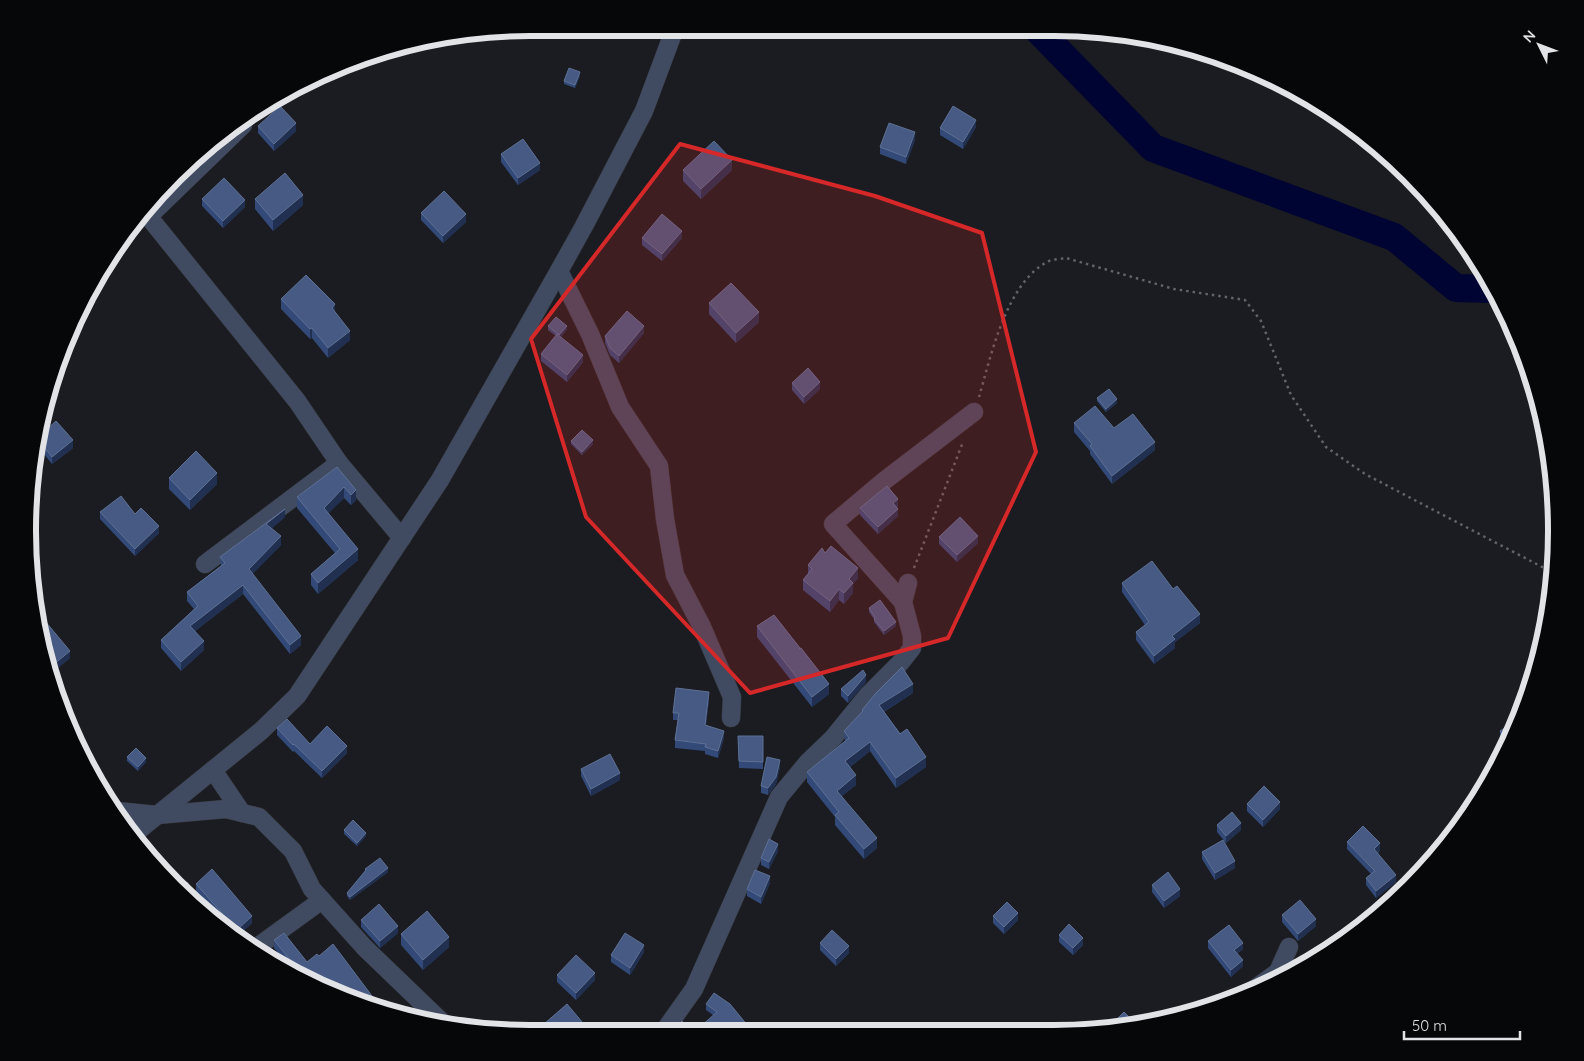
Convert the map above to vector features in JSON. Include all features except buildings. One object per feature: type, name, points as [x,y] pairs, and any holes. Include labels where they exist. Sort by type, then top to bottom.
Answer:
[{"type":"street","points":[[138,831],[261,731],[297,696],[440,480],[559,271],[644,111],[672,36]]},
{"type":"street","points":[[180,182],[212,153]]},
{"type":"street","points":[[149,217],[297,401],[339,462],[402,538]]},
{"type":"street","points":[[559,271],[590,334],[620,407],[659,466],[665,519],[675,575],[702,627],[732,697],[731,718]]},
{"type":"street","points":[[668,1025],[694,989],[779,797],[808,762],[833,738],[868,695],[901,662],[912,648],[912,636],[903,602],[833,524],[974,412]]},
{"type":"street","points":[[205,564],[339,462]]},
{"type":"street","points":[[903,602],[908,583]]},
{"type":"street","points":[[213,770],[242,813]]},
{"type":"street","points":[[125,812],[157,815],[226,809],[259,817],[293,851],[312,889],[424,1013]]},
{"type":"street","points":[[261,945],[322,900]]},
{"type":"street","points":[[1279,971],[1289,946]]},
{"type":"path","points":[[974,412],[1000,326],[1024,281],[1048,262],[1066,258],[1174,289],[1236,297],[1245,300],[1261,321],[1292,395],[1326,447],[1365,474],[1546,569]]},
{"type":"path","points":[[908,583],[964,439]]},
{"type":"highlighted area","points":[[680,144],[875,196],[982,233],[1036,452],[948,638],[750,693],[586,517],[531,339]]},
{"type":"waterway","points":[[1044,36],[1153,148],[1394,237],[1456,288],[1485,289]]}]
